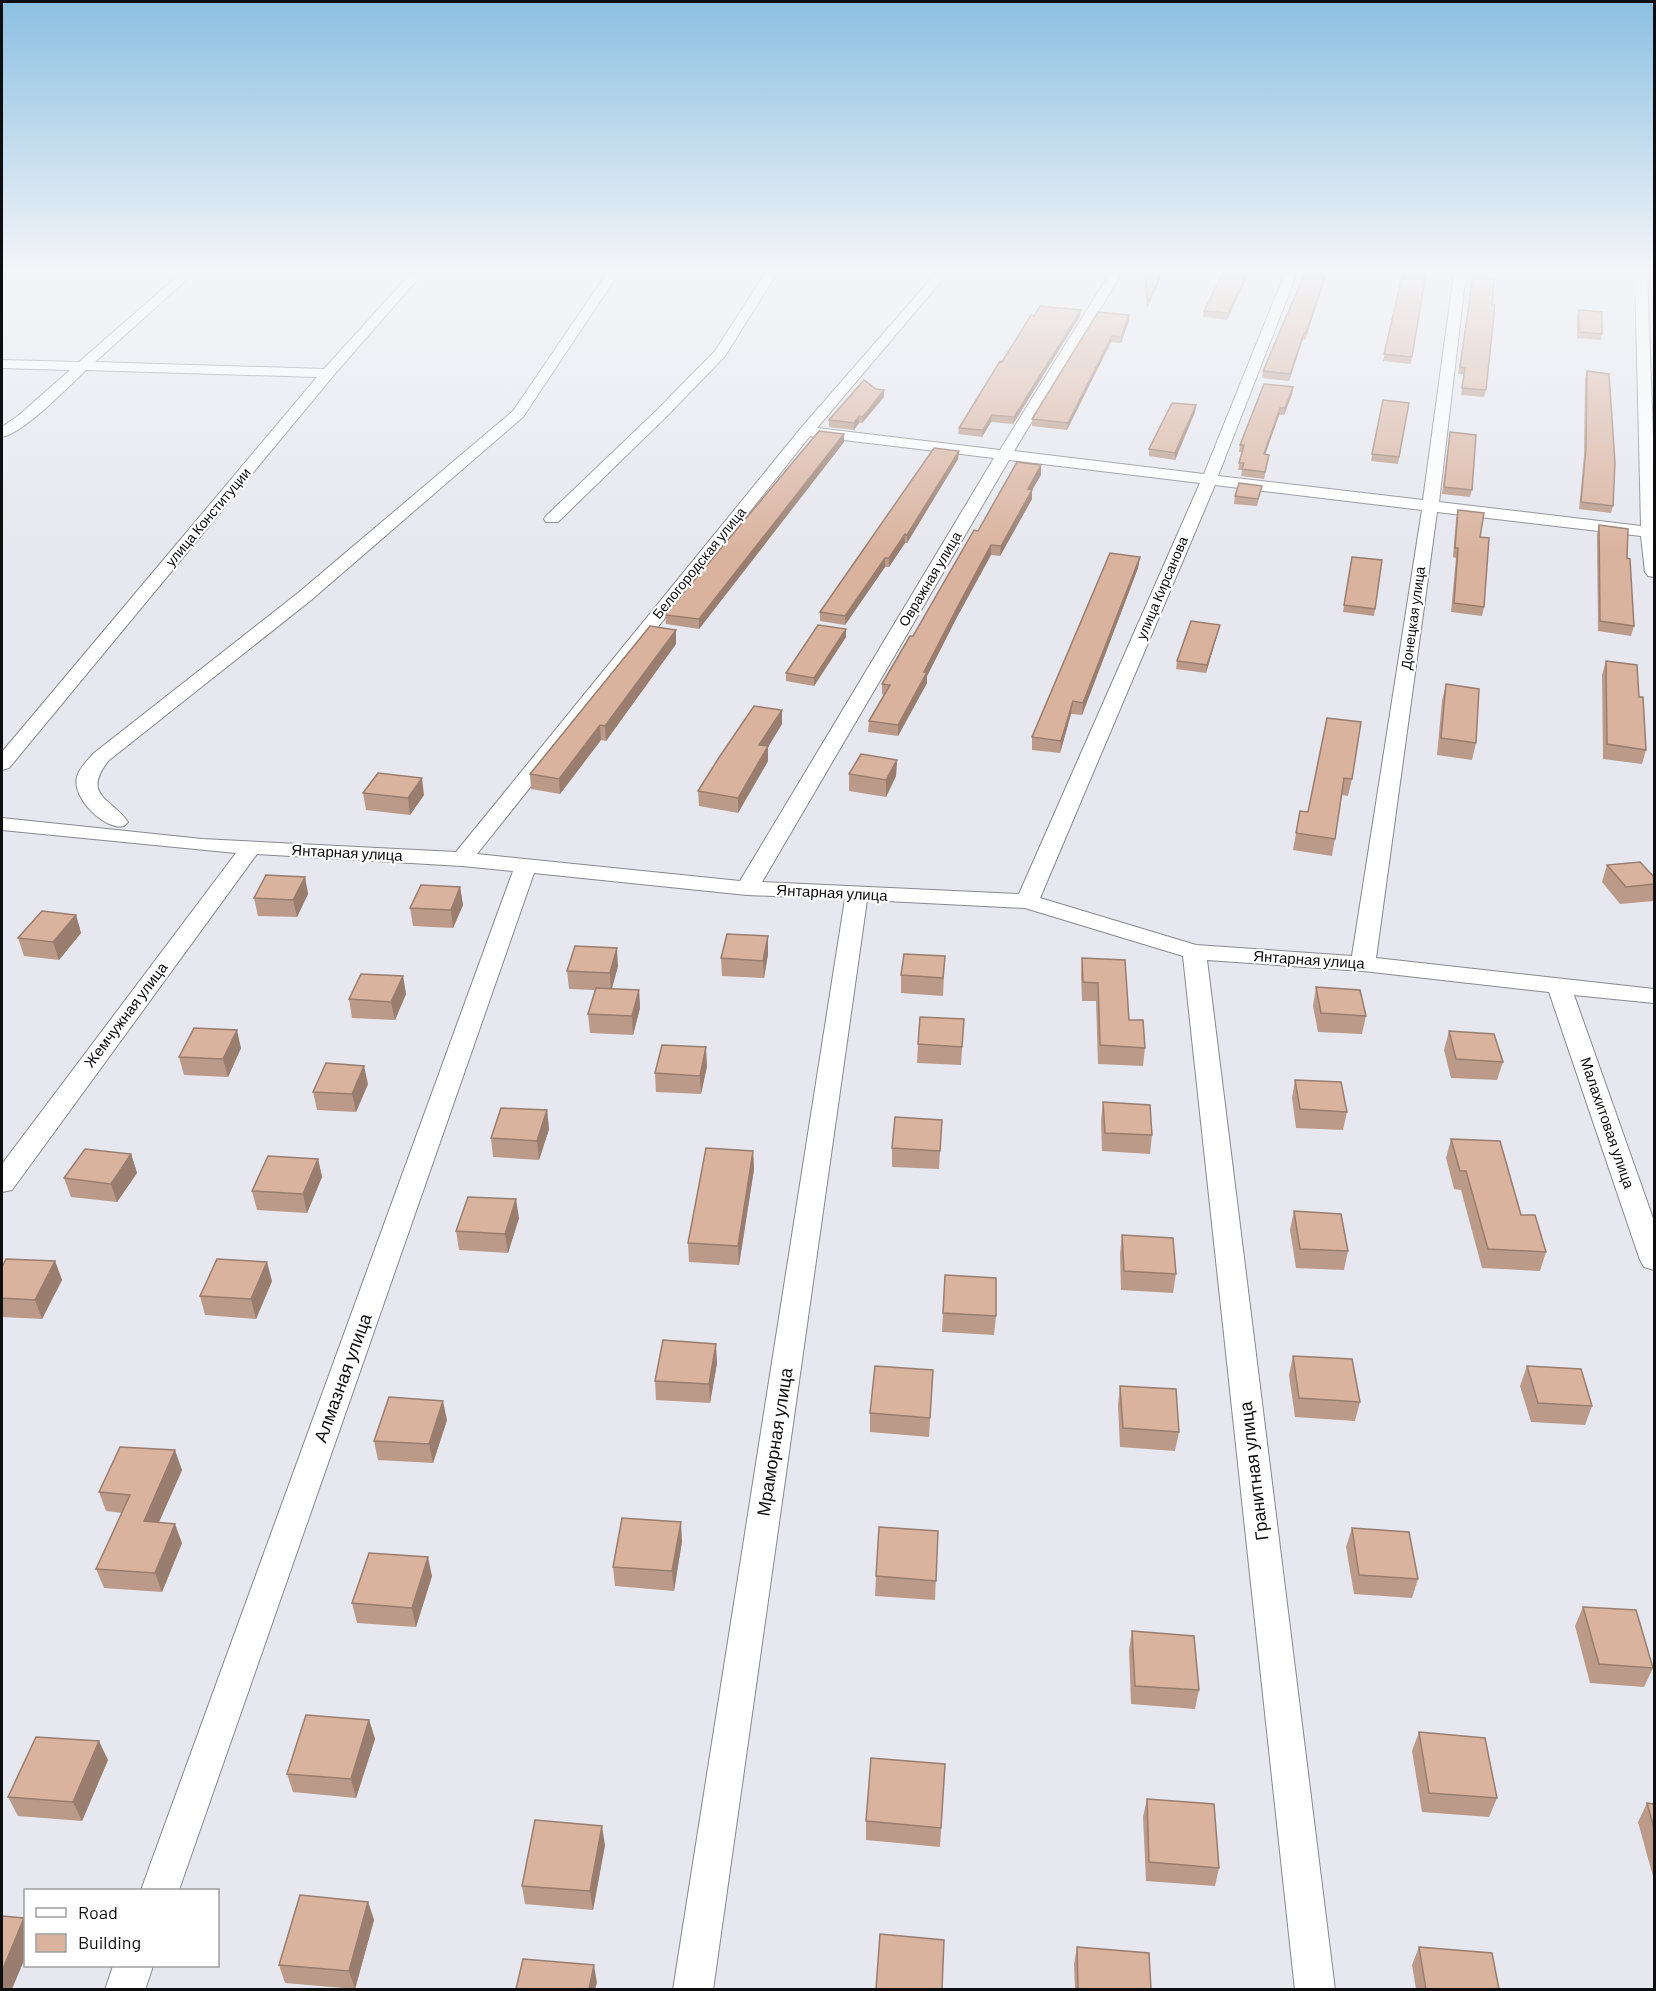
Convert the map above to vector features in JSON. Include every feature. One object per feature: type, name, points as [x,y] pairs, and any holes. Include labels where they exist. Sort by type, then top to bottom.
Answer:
[{"type":"street","points":[[54,366],[328,373]]},
{"type":"street","name":"улица Конституции","points":[[2,764],[334,366]]},
{"type":"street","points":[[117,822],[98,806],[87,790],[87,775],[101,757],[304,597],[518,414],[550,366]]},
{"type":"street","points":[[552,519],[708,366]]},
{"type":"street","name":"Белогородская улица","points":[[462,859],[806,431],[862,366]]},
{"type":"street","name":"Овражная улица","points":[[747,888],[1059,366]]},
{"type":"street","name":"улица Кирсанова","points":[[1027,901],[1209,480],[1254,366]]},
{"type":"street","name":"Донецкая улица","points":[[1363,963],[1430,507],[1448,366]]},
{"type":"street","points":[[1645,366],[1654,572]]},
{"type":"street","points":[[2,433],[24,418],[84,367]]},
{"type":"street","points":[[806,431],[1652,532]]},
{"type":"street","name":"Янтарная улица","points":[[2,824],[202,845],[462,859],[747,888],[857,895],[1027,901],[1194,952],[1363,963],[1654,996]]},
{"type":"street","name":"Жемчужная улица","points":[[2,1183],[251,848]]},
{"type":"street","name":"Алмазная улица","points":[[160,1889],[526,865]]},
{"type":"street","name":"Мраморная улица","points":[[693,1989],[857,895]]},
{"type":"street","name":"Гранитная улица","points":[[1194,952],[1315,1989]]},
{"type":"street","name":"Малахитовая улица","points":[[1558,986],[1654,1260]]},
{"type":"street","points":[[125,1989],[133,1967]]},
{"type":"building","points":[[997,366],[1046,366],[1014,417],[992,415],[983,430],[959,428]]},
{"type":"building","points":[[1065,366],[1097,366],[1068,423],[1032,419]]},
{"type":"building","points":[[1265,366],[1293,366],[1290,374],[1263,371]]},
{"type":"building","points":[[1489,366],[1486,390],[1462,388],[1465,368],[1460,367]]},
{"type":"building","points":[[1587,371],[1609,374],[1615,463],[1613,506],[1581,502],[1586,448]]},
{"type":"building","points":[[864,380],[876,389],[884,390],[863,417],[859,416],[854,423],[829,420]]},
{"type":"building","points":[[1264,384],[1293,387],[1285,408],[1280,408],[1264,454],[1269,455],[1265,472],[1242,469],[1244,463],[1239,463],[1244,445],[1240,445]]},
{"type":"building","points":[[1383,400],[1409,403],[1399,457],[1372,454]]},
{"type":"building","points":[[1172,403],[1196,405],[1175,453],[1149,449]]},
{"type":"building","points":[[819,431],[844,434],[699,619],[665,615]]},
{"type":"building","points":[[1450,432],[1476,435],[1472,490],[1444,487]]},
{"type":"building","points":[[934,448],[959,451],[907,535],[905,534],[889,558],[885,558],[845,616],[820,612]]},
{"type":"building","points":[[1017,462],[1041,465],[1028,489],[1032,490],[1001,546],[991,545],[898,725],[869,721],[890,685],[882,684],[910,636],[913,636],[974,530],[978,531]]},
{"type":"building","points":[[1239,483],[1262,486],[1258,499],[1235,496]]},
{"type":"building","points":[[1458,510],[1484,513],[1480,537],[1489,538],[1484,607],[1454,603]]},
{"type":"building","points":[[1599,525],[1628,529],[1627,558],[1630,559],[1634,626],[1600,621]]},
{"type":"building","points":[[1110,553],[1140,557],[1083,703],[1073,701],[1061,741],[1032,737]]},
{"type":"building","points":[[1352,557],[1382,560],[1375,609],[1344,605]]},
{"type":"building","points":[[1191,621],[1220,625],[1207,665],[1177,661]]},
{"type":"building","points":[[818,625],[846,629],[814,678],[786,673]]},
{"type":"building","points":[[650,626],[676,630],[605,726],[600,725],[559,779],[530,774]]},
{"type":"building","points":[[1606,661],[1637,665],[1639,697],[1643,697],[1646,750],[1607,744]]},
{"type":"building","points":[[1446,684],[1479,689],[1476,743],[1441,738]]},
{"type":"building","points":[[754,706],[782,710],[759,745],[768,746],[738,798],[698,791],[718,759]]},
{"type":"building","points":[[1327,718],[1361,722],[1352,779],[1344,778],[1335,839],[1296,833],[1300,811],[1308,812]]},
{"type":"building","points":[[861,754],[897,760],[886,780],[849,774]]},
{"type":"building","points":[[378,773],[422,778],[408,798],[363,793]]},
{"type":"building","points":[[1640,862],[1654,877],[1654,884],[1626,887],[1607,865]]},
{"type":"building","points":[[266,875],[305,877],[293,900],[254,898]]},
{"type":"building","points":[[421,885],[460,887],[451,910],[410,908]]},
{"type":"building","points":[[42,911],[76,915],[53,942],[18,938]]},
{"type":"building","points":[[727,934],[768,936],[763,961],[721,958]]},
{"type":"building","points":[[575,946],[617,948],[610,973],[567,971]]},
{"type":"building","points":[[904,954],[945,956],[943,978],[901,975]]},
{"type":"building","points":[[1082,958],[1125,960],[1129,1020],[1143,1020],[1145,1048],[1100,1045],[1098,983],[1083,982]]},
{"type":"building","points":[[361,974],[403,976],[391,1002],[349,999]]},
{"type":"building","points":[[1316,987],[1360,990],[1366,1016],[1321,1013]]},
{"type":"building","points":[[596,988],[639,990],[632,1016],[588,1014]]},
{"type":"building","points":[[920,1017],[964,1019],[962,1047],[918,1044]]},
{"type":"building","points":[[194,1028],[237,1030],[223,1059],[179,1057]]},
{"type":"building","points":[[1449,1031],[1494,1034],[1503,1062],[1456,1059]]},
{"type":"building","points":[[662,1045],[706,1047],[700,1076],[655,1073]]},
{"type":"building","points":[[326,1063],[364,1066],[352,1094],[313,1092]]},
{"type":"building","points":[[1295,1080],[1341,1082],[1347,1112],[1300,1109]]},
{"type":"building","points":[[1103,1102],[1150,1105],[1152,1135],[1105,1133]]},
{"type":"building","points":[[501,1108],[547,1110],[537,1141],[491,1138]]},
{"type":"building","points":[[895,1117],[942,1120],[940,1151],[892,1148]]},
{"type":"building","points":[[1451,1139],[1500,1141],[1521,1215],[1535,1215],[1546,1252],[1488,1249],[1466,1171],[1460,1171]]},
{"type":"building","points":[[706,1148],[753,1151],[738,1246],[688,1243]]},
{"type":"building","points":[[85,1149],[131,1154],[111,1184],[64,1178]]},
{"type":"building","points":[[268,1156],[318,1159],[303,1194],[252,1191]]},
{"type":"building","points":[[468,1197],[516,1199],[505,1234],[456,1231]]},
{"type":"building","points":[[1294,1211],[1341,1214],[1348,1251],[1300,1249]]},
{"type":"building","points":[[1122,1235],[1173,1238],[1176,1274],[1124,1271]]},
{"type":"building","points":[[6,1259],[55,1261],[35,1300],[2,1298],[2,1267]]},
{"type":"building","points":[[217,1259],[267,1262],[251,1299],[200,1296]]},
{"type":"building","points":[[945,1275],[996,1278],[996,1316],[943,1313]]},
{"type":"building","points":[[663,1340],[716,1344],[709,1384],[655,1381]]},
{"type":"building","points":[[1293,1356],[1352,1359],[1360,1402],[1299,1398]]},
{"type":"building","points":[[875,1366],[933,1370],[930,1418],[870,1413]]},
{"type":"building","points":[[1527,1366],[1581,1369],[1592,1406],[1538,1403]]},
{"type":"building","points":[[1120,1386],[1176,1389],[1179,1432],[1123,1428]]},
{"type":"building","points":[[389,1397],[443,1401],[429,1444],[374,1441]]},
{"type":"building","points":[[120,1447],[175,1450],[144,1521],[175,1524],[155,1573],[96,1569],[130,1495],[99,1492]]},
{"type":"building","points":[[622,1518],[681,1522],[672,1571],[613,1567]]},
{"type":"building","points":[[879,1527],[938,1531],[936,1581],[876,1576]]},
{"type":"building","points":[[1352,1528],[1409,1532],[1418,1579],[1359,1575]]},
{"type":"building","points":[[369,1553],[428,1557],[412,1608],[352,1603]]},
{"type":"building","points":[[1583,1607],[1636,1610],[1653,1668],[1599,1664]]},
{"type":"building","points":[[1132,1631],[1194,1636],[1199,1690],[1135,1686]]},
{"type":"building","points":[[306,1715],[369,1720],[351,1779],[287,1774]]},
{"type":"building","points":[[1419,1732],[1485,1738],[1497,1798],[1429,1793]]},
{"type":"building","points":[[36,1737],[99,1741],[73,1802],[8,1797]]},
{"type":"building","points":[[871,1758],[945,1764],[941,1828],[866,1821]]},
{"type":"building","points":[[1147,1799],[1214,1804],[1219,1868],[1149,1862]]},
{"type":"building","points":[[1647,1803],[1654,1804],[1654,1828]]},
{"type":"building","points":[[535,1820],[602,1826],[590,1891],[522,1886]]},
{"type":"building","points":[[300,1895],[368,1902],[349,1971],[279,1965]]},
{"type":"building","points":[[2,1916],[24,1918],[2,1971]]},
{"type":"building","points":[[880,1934],[944,1940],[942,1989],[876,1989]]},
{"type":"building","points":[[1077,1947],[1149,1953],[1151,1989],[1078,1989]]},
{"type":"building","points":[[1419,1947],[1492,1953],[1499,1989],[1426,1989]]},
{"type":"building","points":[[523,1959],[594,1965],[589,1989],[516,1989]]}]
